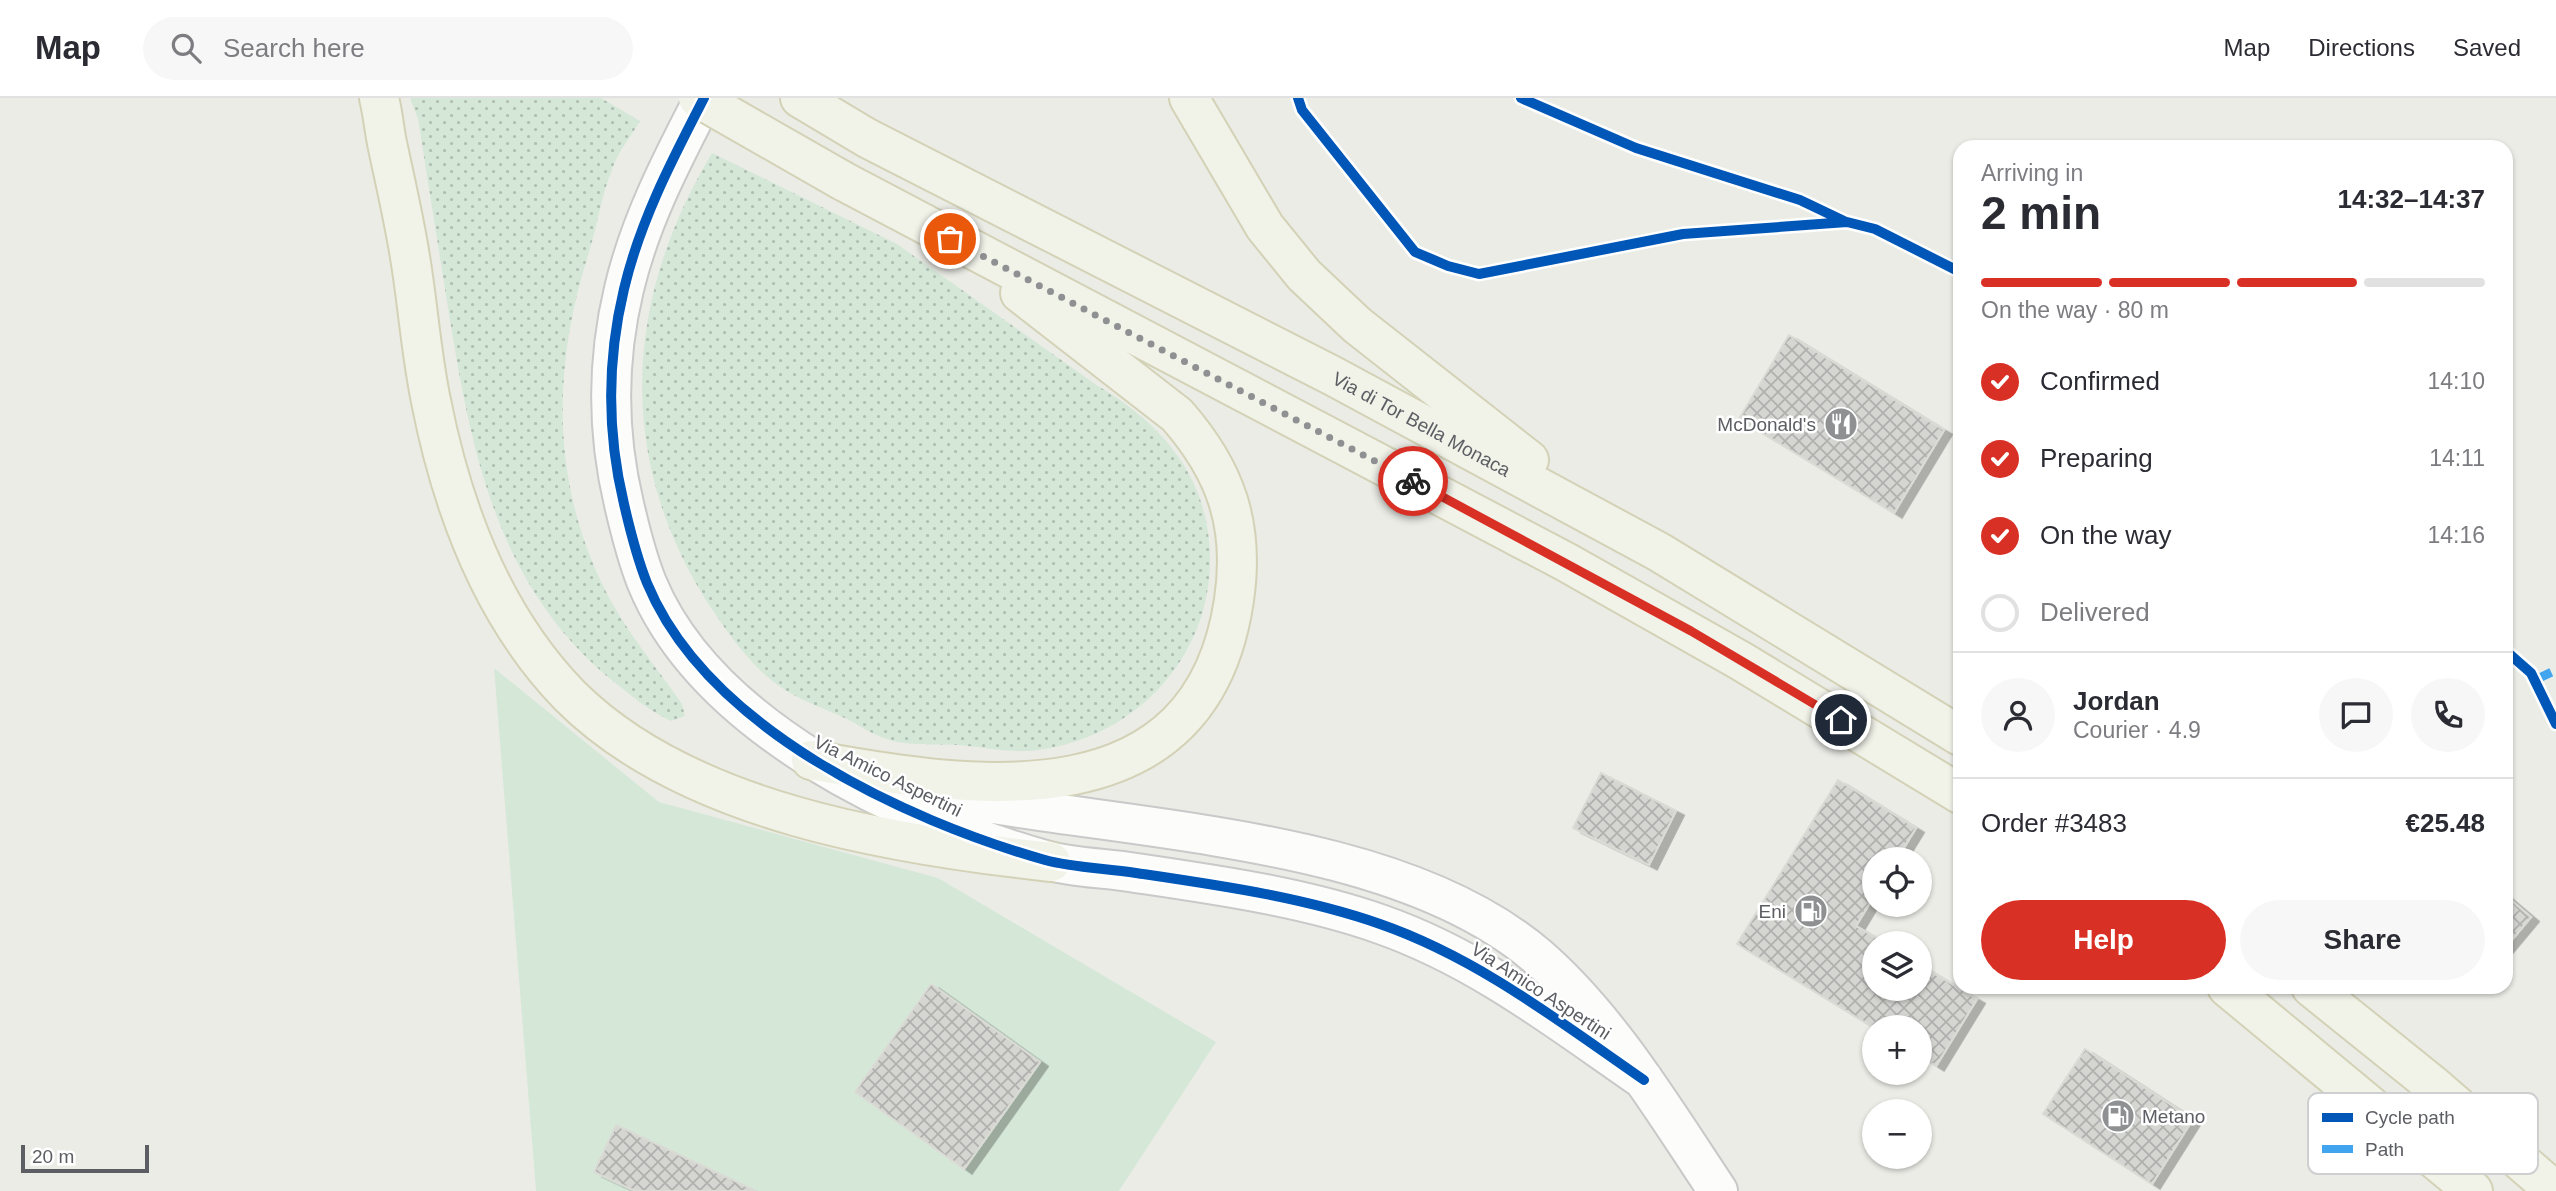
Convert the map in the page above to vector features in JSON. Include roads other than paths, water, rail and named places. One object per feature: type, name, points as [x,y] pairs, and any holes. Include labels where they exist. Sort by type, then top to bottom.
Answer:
[{"type":"main road","points":[[379,98],[398,185],[430,401],[450,484],[489,579],[518,630],[544,666],[572,697],[614,732],[681,772],[738,796],[818,822],[878,836],[946,849],[1051,862]]},
{"type":"main road","points":[[698,98],[971,250],[1566,562],[1731,655],[1953,790]]},
{"type":"main road","name":"Via di Tor Bella Monaca","points":[[800,98],[867,138],[1321,370],[1659,552],[1953,732]]},
{"type":"main road","points":[[1189,98],[1265,227],[1321,292],[1357,325],[1504,442],[1659,552]]},
{"type":"main road","points":[[811,760],[975,783],[1043,779],[1115,764],[1158,740],[1188,714],[1213,672],[1230,628],[1237,569],[1234,521],[1224,486],[1206,451],[1177,415],[1051,320],[971,250]]},
{"type":"main road","points":[[2235,994],[2354,1093]]},
{"type":"main road","points":[[2320,994],[2441,1093]]},
{"type":"main road","points":[[2538,1160],[2556,1171]]},
{"type":"main road","points":[[2535,1174],[2554,1191]]},
{"type":"street","name":"Via Amico Aspertini","points":[[704,98],[652,205],[624,289],[618,320],[611,397],[618,476],[647,583],[663,614],[715,681],[764,727],[811,760],[930,818],[1051,862],[1136,873],[1266,896],[1389,927],[1440,948],[1505,984],[1644,1080]]},
{"type":"street","name":"Via Amico Aspertini","points":[[811,760],[967,800],[1266,847],[1361,870],[1428,893],[1494,926],[1538,957],[1578,998],[1644,1080],[1718,1191]]},
{"type":"place","name":"McDonald's","points":[[1841,424]]},
{"type":"place","name":"Eni","points":[[1811,911]]},
{"type":"place","name":"Metano","points":[[2118,1116]]}]
